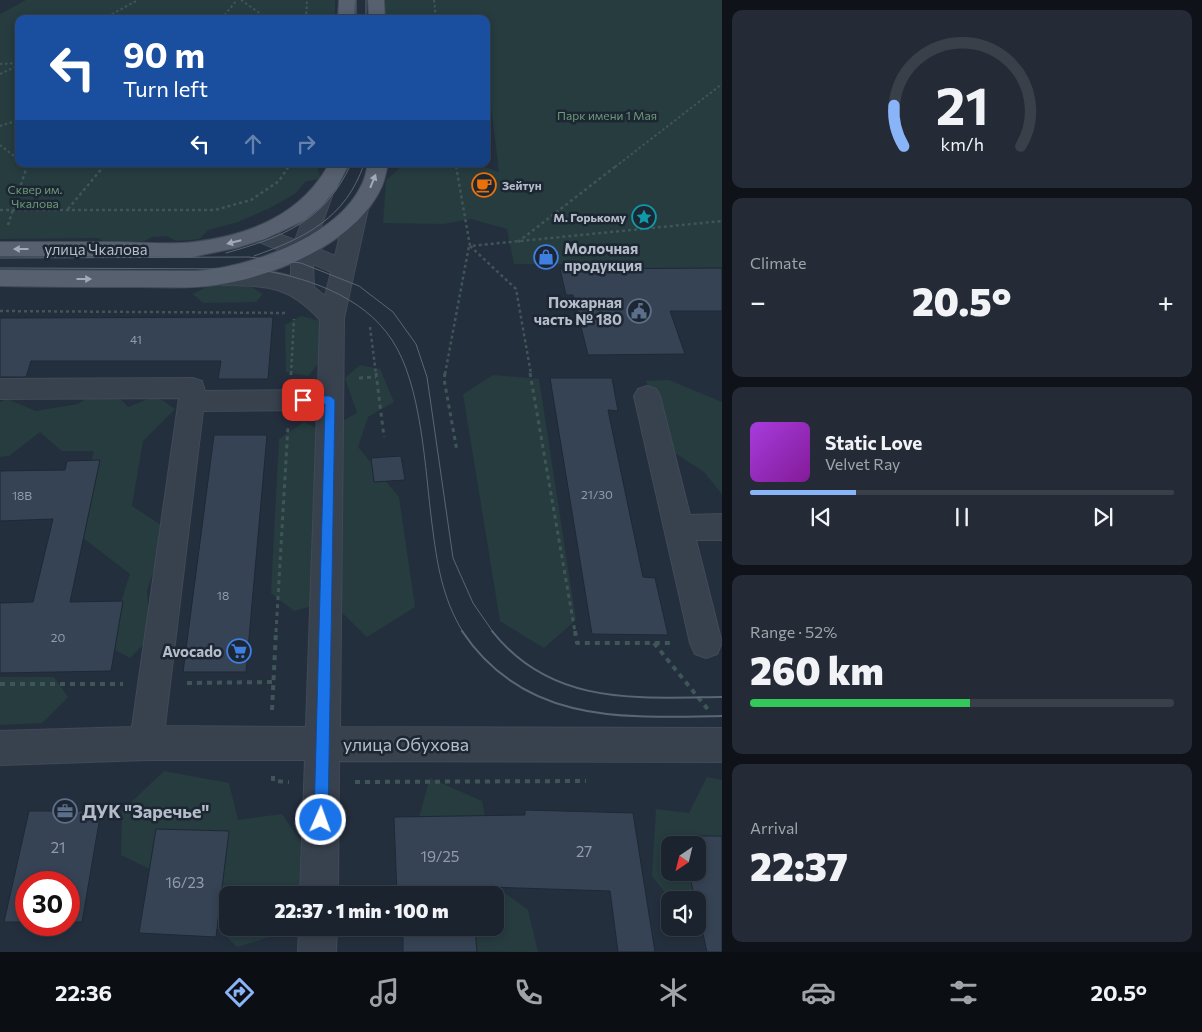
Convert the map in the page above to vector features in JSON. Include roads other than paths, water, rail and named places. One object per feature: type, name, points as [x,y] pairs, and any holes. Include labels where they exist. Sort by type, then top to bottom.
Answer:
[{"type":"main road","points":[[346,0],[346,15]]},
{"type":"main road","points":[[376,0],[377,15]]},
{"type":"main road","name":"улица Чкалова","points":[[3,241],[192,250],[221,245],[260,234],[295,217],[323,193],[338,167]]},
{"type":"main road","name":"улица Чкалова","points":[[0,278],[190,279],[223,277],[253,269],[302,250],[333,231],[356,209],[370,188],[377,167]]},
{"type":"street","points":[[302,289],[302,250],[323,193]]},
{"type":"street","points":[[319,886],[332,318],[356,209]]},
{"type":"street","points":[[260,234],[344,268]]},
{"type":"street","points":[[223,277],[266,279],[288,283],[302,289],[316,299],[332,318]]},
{"type":"street","points":[[0,389],[193,388],[153,684],[147,743]]},
{"type":"street","points":[[647,396],[706,644]]},
{"type":"street","points":[[192,401],[330,400]]},
{"type":"street","points":[[679,528],[722,527]]},
{"type":"street","name":"улица Обухова","points":[[0,748],[147,743],[323,744],[718,731]]},
{"type":"street","points":[[317,952],[318,936]]},
{"type":"tram line","points":[[356,0],[356,15]]},
{"type":"tram line","points":[[366,0],[366,15]]},
{"type":"tram line","points":[[226,253],[284,233],[300,224],[329,200],[341,184],[350,167]]},
{"type":"tram line","points":[[254,256],[290,242],[321,224],[346,199],[363,167]]},
{"type":"tram line","points":[[0,258],[249,257],[301,263],[359,286],[393,312],[416,344],[427,377],[453,558],[473,603],[493,632]]},
{"type":"tram line","points":[[0,268],[254,269],[273,272],[312,283],[349,300],[365,311],[380,324],[392,340],[410,380],[421,429],[438,566],[445,593],[463,632]]},
{"type":"tram line","points":[[462,631],[487,661],[515,684],[545,699],[578,709],[613,715],[648,717],[722,716]]},
{"type":"tram line","points":[[492,631],[515,655],[541,673],[568,685],[597,692],[627,696],[658,698],[722,697]]},
{"type":"place","name":"Зейтун","points":[[484,185]]},
{"type":"place","name":"М. Горькому","points":[[644,217]]},
{"type":"place","name":"Молочная продукция","points":[[546,257]]},
{"type":"place","name":"Пожарная часть № 180","points":[[639,311]]},
{"type":"place","name":"Avocado","points":[[239,651]]},
{"type":"place","name":"ДУК \"Заречье\"","points":[[65,811]]},
{"type":"park label","name":"Парк имени 1 Мая","points":[[607,115]]},
{"type":"park label","name":"Сквер им. Чкалова","points":[[35,196]]}]
